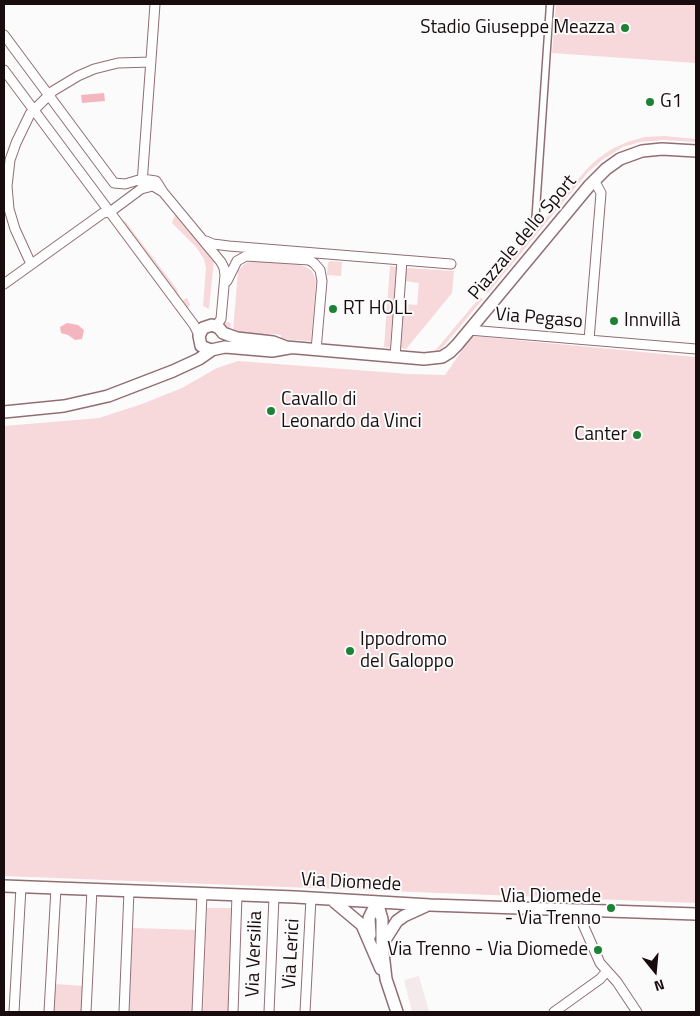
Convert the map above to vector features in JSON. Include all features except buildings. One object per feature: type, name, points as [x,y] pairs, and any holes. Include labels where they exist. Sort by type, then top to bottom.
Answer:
[{"type":"street","points":[[141,189],[155,4]]},
{"type":"street","points":[[535,225],[550,4]]},
{"type":"street","points":[[4,35],[114,183],[125,184],[142,179],[156,181],[163,192],[204,240],[223,266],[225,273],[220,330],[223,342],[215,349],[173,371],[92,400],[49,408],[4,412]]},
{"type":"street","points":[[31,264],[15,229],[5,186],[10,160],[16,143],[33,109],[48,95],[78,76],[94,69],[118,64],[151,62]]},
{"type":"street","points":[[4,70],[194,324],[205,349],[215,349]]},
{"type":"street","points":[[594,180],[613,163],[634,153],[662,149],[696,151]]},
{"type":"street","name":"Piazzale dello Sport","points":[[215,349],[224,347],[272,351],[289,348],[428,360],[442,357],[450,352],[469,330],[594,180],[601,193],[589,340]]},
{"type":"street","points":[[4,284],[103,213],[110,212],[118,204],[141,189],[153,186],[163,192]]},
{"type":"street","points":[[100,199],[111,199],[118,204]]},
{"type":"street","name":"Piazzale dello Sport","points":[[204,240],[213,244],[451,264]]},
{"type":"street","points":[[224,288],[237,260],[246,256],[309,260],[314,263],[320,270],[322,281],[316,350]]},
{"type":"street","points":[[395,357],[402,260]]},
{"type":"street","points":[[173,371],[186,360],[206,326],[220,330]]},
{"type":"street","name":"Piazzale dello Sport","points":[[220,330],[236,338],[275,342],[289,348]]},
{"type":"street","name":"Via Pegaso","points":[[469,330],[696,349]]},
{"type":"street","name":"Via Diomede","points":[[4,886],[311,898],[430,905],[696,914]]},
{"type":"street","points":[[14,1012],[21,886]]},
{"type":"street","points":[[49,1012],[56,888]]},
{"type":"street","points":[[86,1012],[92,889]]},
{"type":"street","points":[[124,1012],[129,891]]},
{"type":"street","points":[[197,1012],[202,894]]},
{"type":"street","points":[[233,1012],[237,895]]},
{"type":"street","name":"Via Versilia","points":[[269,1012],[274,897]]},
{"type":"street","name":"Via Lerici","points":[[305,1012],[311,898]]},
{"type":"street","points":[[331,899],[362,925],[377,945]]},
{"type":"street","points":[[377,902],[369,918],[397,1012]]},
{"type":"street","points":[[377,945],[397,921],[430,905]]},
{"type":"street","points":[[581,909],[581,920],[600,963],[637,1012]]},
{"type":"street","points":[[554,1012],[600,979],[607,971]]},
{"type":"shaded area","name":"Stadio Giuseppe Meazza","points":[[556,4],[696,4],[696,63],[552,53]]},
{"type":"shaded area","points":[[104,93],[105,101],[82,103],[81,95]]},
{"type":"shaded area","points":[[664,136],[696,139],[696,142],[664,140],[640,142],[623,147],[602,160],[588,172],[488,293],[485,291],[595,161],[610,150],[627,142],[645,137]]},
{"type":"shaded area","points":[[177,215],[212,256],[211,260],[214,260],[209,309],[203,306],[206,268],[204,259],[196,247],[172,223]]},
{"type":"shaded area","points":[[120,219],[126,222],[176,288],[181,299],[187,298],[190,304],[188,309],[187,309]]},
{"type":"shaded area","points":[[254,261],[299,265],[312,271],[316,281],[311,341],[281,339],[281,335],[273,334],[260,334],[259,337],[231,334],[225,327],[224,322],[231,323],[230,329],[233,331],[238,271],[246,263]]},
{"type":"shaded area","points":[[330,261],[342,262],[341,276],[327,275],[328,263]]},
{"type":"shaded area","points":[[390,266],[396,267],[390,348],[384,347]]},
{"type":"shaded area","points":[[408,268],[454,271],[452,293],[406,349],[401,348],[404,304],[417,305],[419,283],[405,281]]},
{"type":"shaded area","points":[[480,297],[483,299],[442,348],[435,351]]},
{"type":"shaded area","points":[[67,323],[78,325],[84,330],[82,339],[75,340],[61,333],[60,327]]},
{"type":"shaded area","name":"Ippodromo del Galoppo","points":[[472,336],[696,357],[696,903],[4,876],[4,426],[99,418],[182,388],[217,368],[238,361],[445,375]]},
{"type":"shaded area","points":[[207,908],[231,908],[228,1012],[203,1012]]},
{"type":"shaded area","points":[[133,928],[198,930],[195,1012],[129,1012]]},
{"type":"shaded area","points":[[419,976],[428,1012],[412,1012],[404,980]]},
{"type":"shaded area","points":[[55,984],[83,986],[82,1012],[54,1012]]},
{"type":"place","name":"Stadio Giuseppe Meazza","points":[[625,28]]},
{"type":"place","name":"G1","points":[[650,102]]},
{"type":"place","name":"RT HOLL","points":[[333,309]]},
{"type":"place","name":"Innvillà","points":[[614,321]]},
{"type":"place","name":"Cavallo di Leonardo da Vinci","points":[[271,411]]},
{"type":"place","name":"Canter","points":[[637,435]]},
{"type":"place","name":"Ippodromo del Galoppo","points":[[350,651]]},
{"type":"place","name":"Via Diomede - Via Trenno","points":[[611,908]]},
{"type":"place","name":"Via Trenno - Via Diomede","points":[[598,950]]}]
